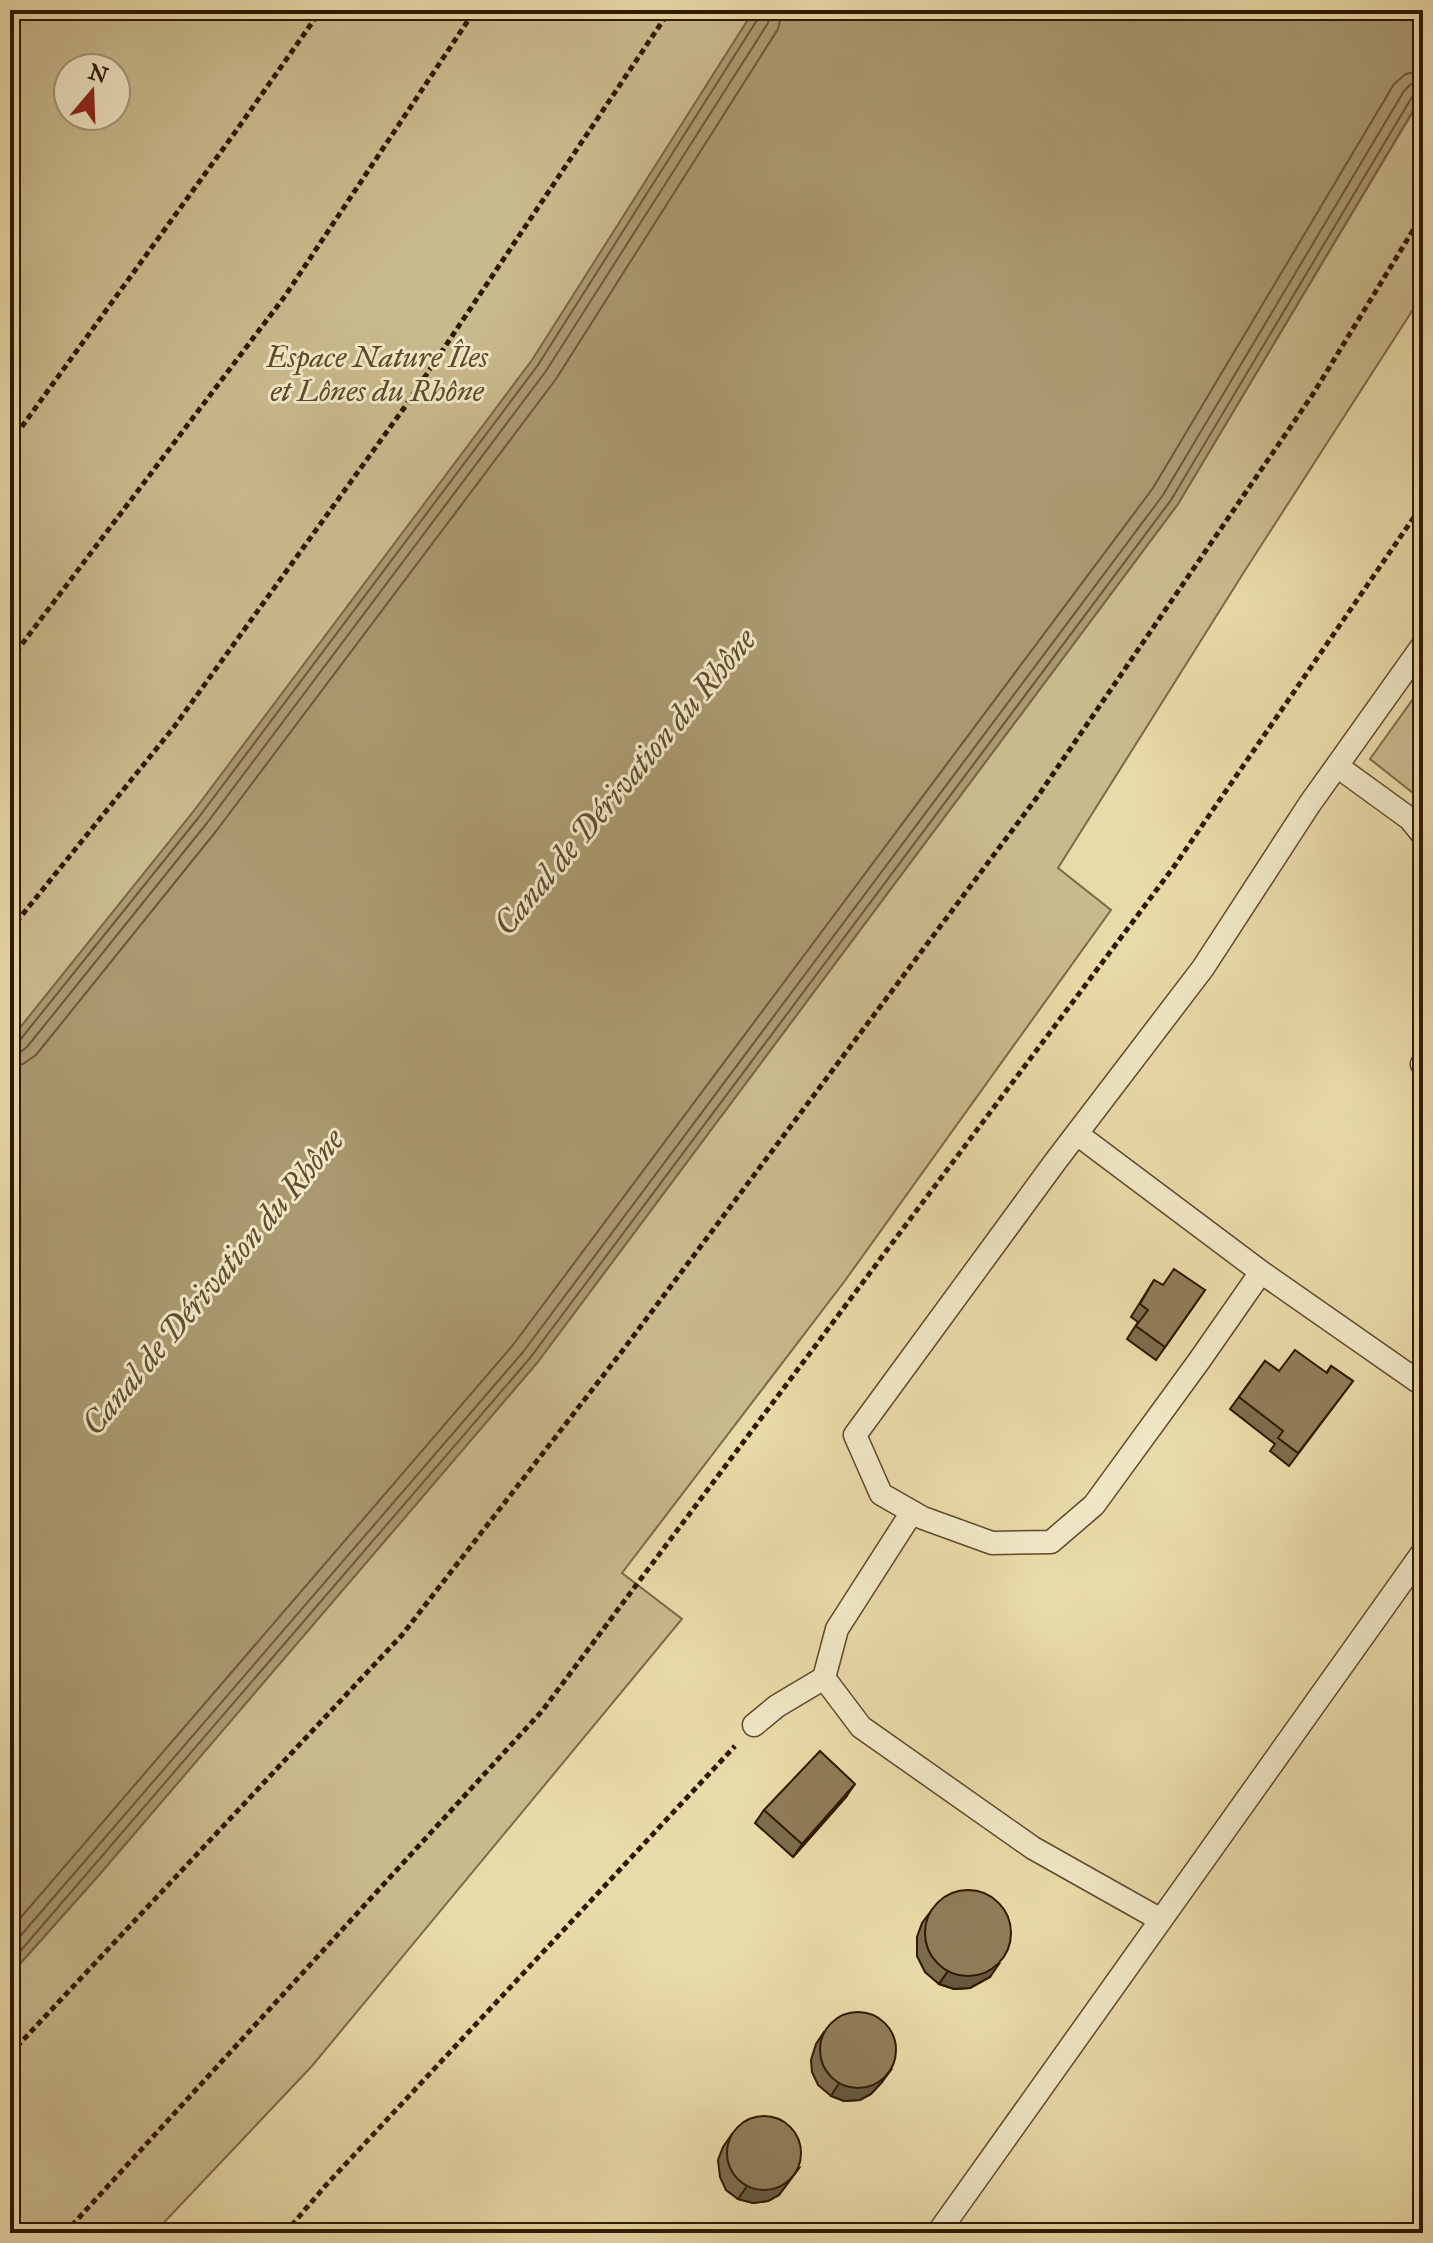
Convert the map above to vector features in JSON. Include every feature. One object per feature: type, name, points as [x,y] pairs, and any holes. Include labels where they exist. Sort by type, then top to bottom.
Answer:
[{"type":"lane","points":[[1261,1272],[1094,1505],[1051,1542],[992,1543],[923,1518],[881,1494],[855,1435],[1203,968],[1337,766],[1423,645]]},
{"type":"lane","points":[[1337,766],[1410,819],[1423,835]]},
{"type":"lane","points":[[1077,1134],[1261,1272],[1423,1385]]},
{"type":"lane","points":[[754,1725],[777,1706],[824,1678],[837,1629],[912,1512]]},
{"type":"lane","points":[[938,2233],[1423,1552]]},
{"type":"lane","points":[[824,1678],[861,1727],[1033,1848],[1161,1920]]},
{"type":"path","points":[[10,443],[321,10]]},
{"type":"path","points":[[10,660],[285,296],[475,10]]},
{"type":"path","points":[[10,930],[174,727],[404,408],[670,10]]},
{"type":"path","points":[[10,2054],[402,1635],[623,1350],[1038,796],[1313,394],[1423,214]]},
{"type":"path","points":[[65,2233],[542,1711],[1173,868],[1423,504]]},
{"type":"path","points":[[285,2233],[754,1725]]},
{"type":"green space","name":"Espace Nature Îles et Lônes du Rhône","points":[[10,10],[1137,10],[10,1378]]},
{"type":"green space","points":[[1423,95],[1423,294],[1058,868],[1111,910],[844,1282],[622,1573],[682,1619],[312,2066],[154,2233],[10,2233],[10,1975],[537,1363],[1178,504]]},
{"type":"green space","points":[[1423,685],[1423,801],[1370,759]]},
{"type":"water","name":"Canal de Dérivation du Rhône","points":[[754,10],[1423,10],[1423,94],[1178,504],[537,1363],[10,1975],[10,1040],[193,812],[532,360]]},
{"type":"building","points":[[1174,1269],[1205,1290],[1165,1347],[1136,1326],[1148,1310],[1140,1304],[1154,1280],[1163,1285]]},
{"type":"building","points":[[1295,1350],[1327,1373],[1331,1366],[1353,1381],[1298,1453],[1278,1438],[1283,1431],[1239,1397],[1265,1361],[1279,1371]]},
{"type":"building","points":[[820,1751],[855,1784],[802,1844],[764,1810]]},
{"type":"building","points":[[968,1890],[992,1897],[1004,1909],[1011,1933],[1004,1957],[992,1969],[968,1976],[944,1969],[932,1957],[925,1933],[932,1909],[944,1897]]},
{"type":"building","points":[[858,2012],[872,2015],[885,2023],[893,2036],[896,2050],[893,2064],[885,2077],[872,2085],[858,2088],[844,2085],[831,2077],[823,2064],[820,2050],[823,2036],[831,2023],[844,2015]]},
{"type":"building","points":[[764,2116],[785,2122],[795,2132],[801,2153],[795,2174],[785,2184],[764,2190],[743,2184],[733,2174],[727,2153],[733,2132],[743,2122]]}]
